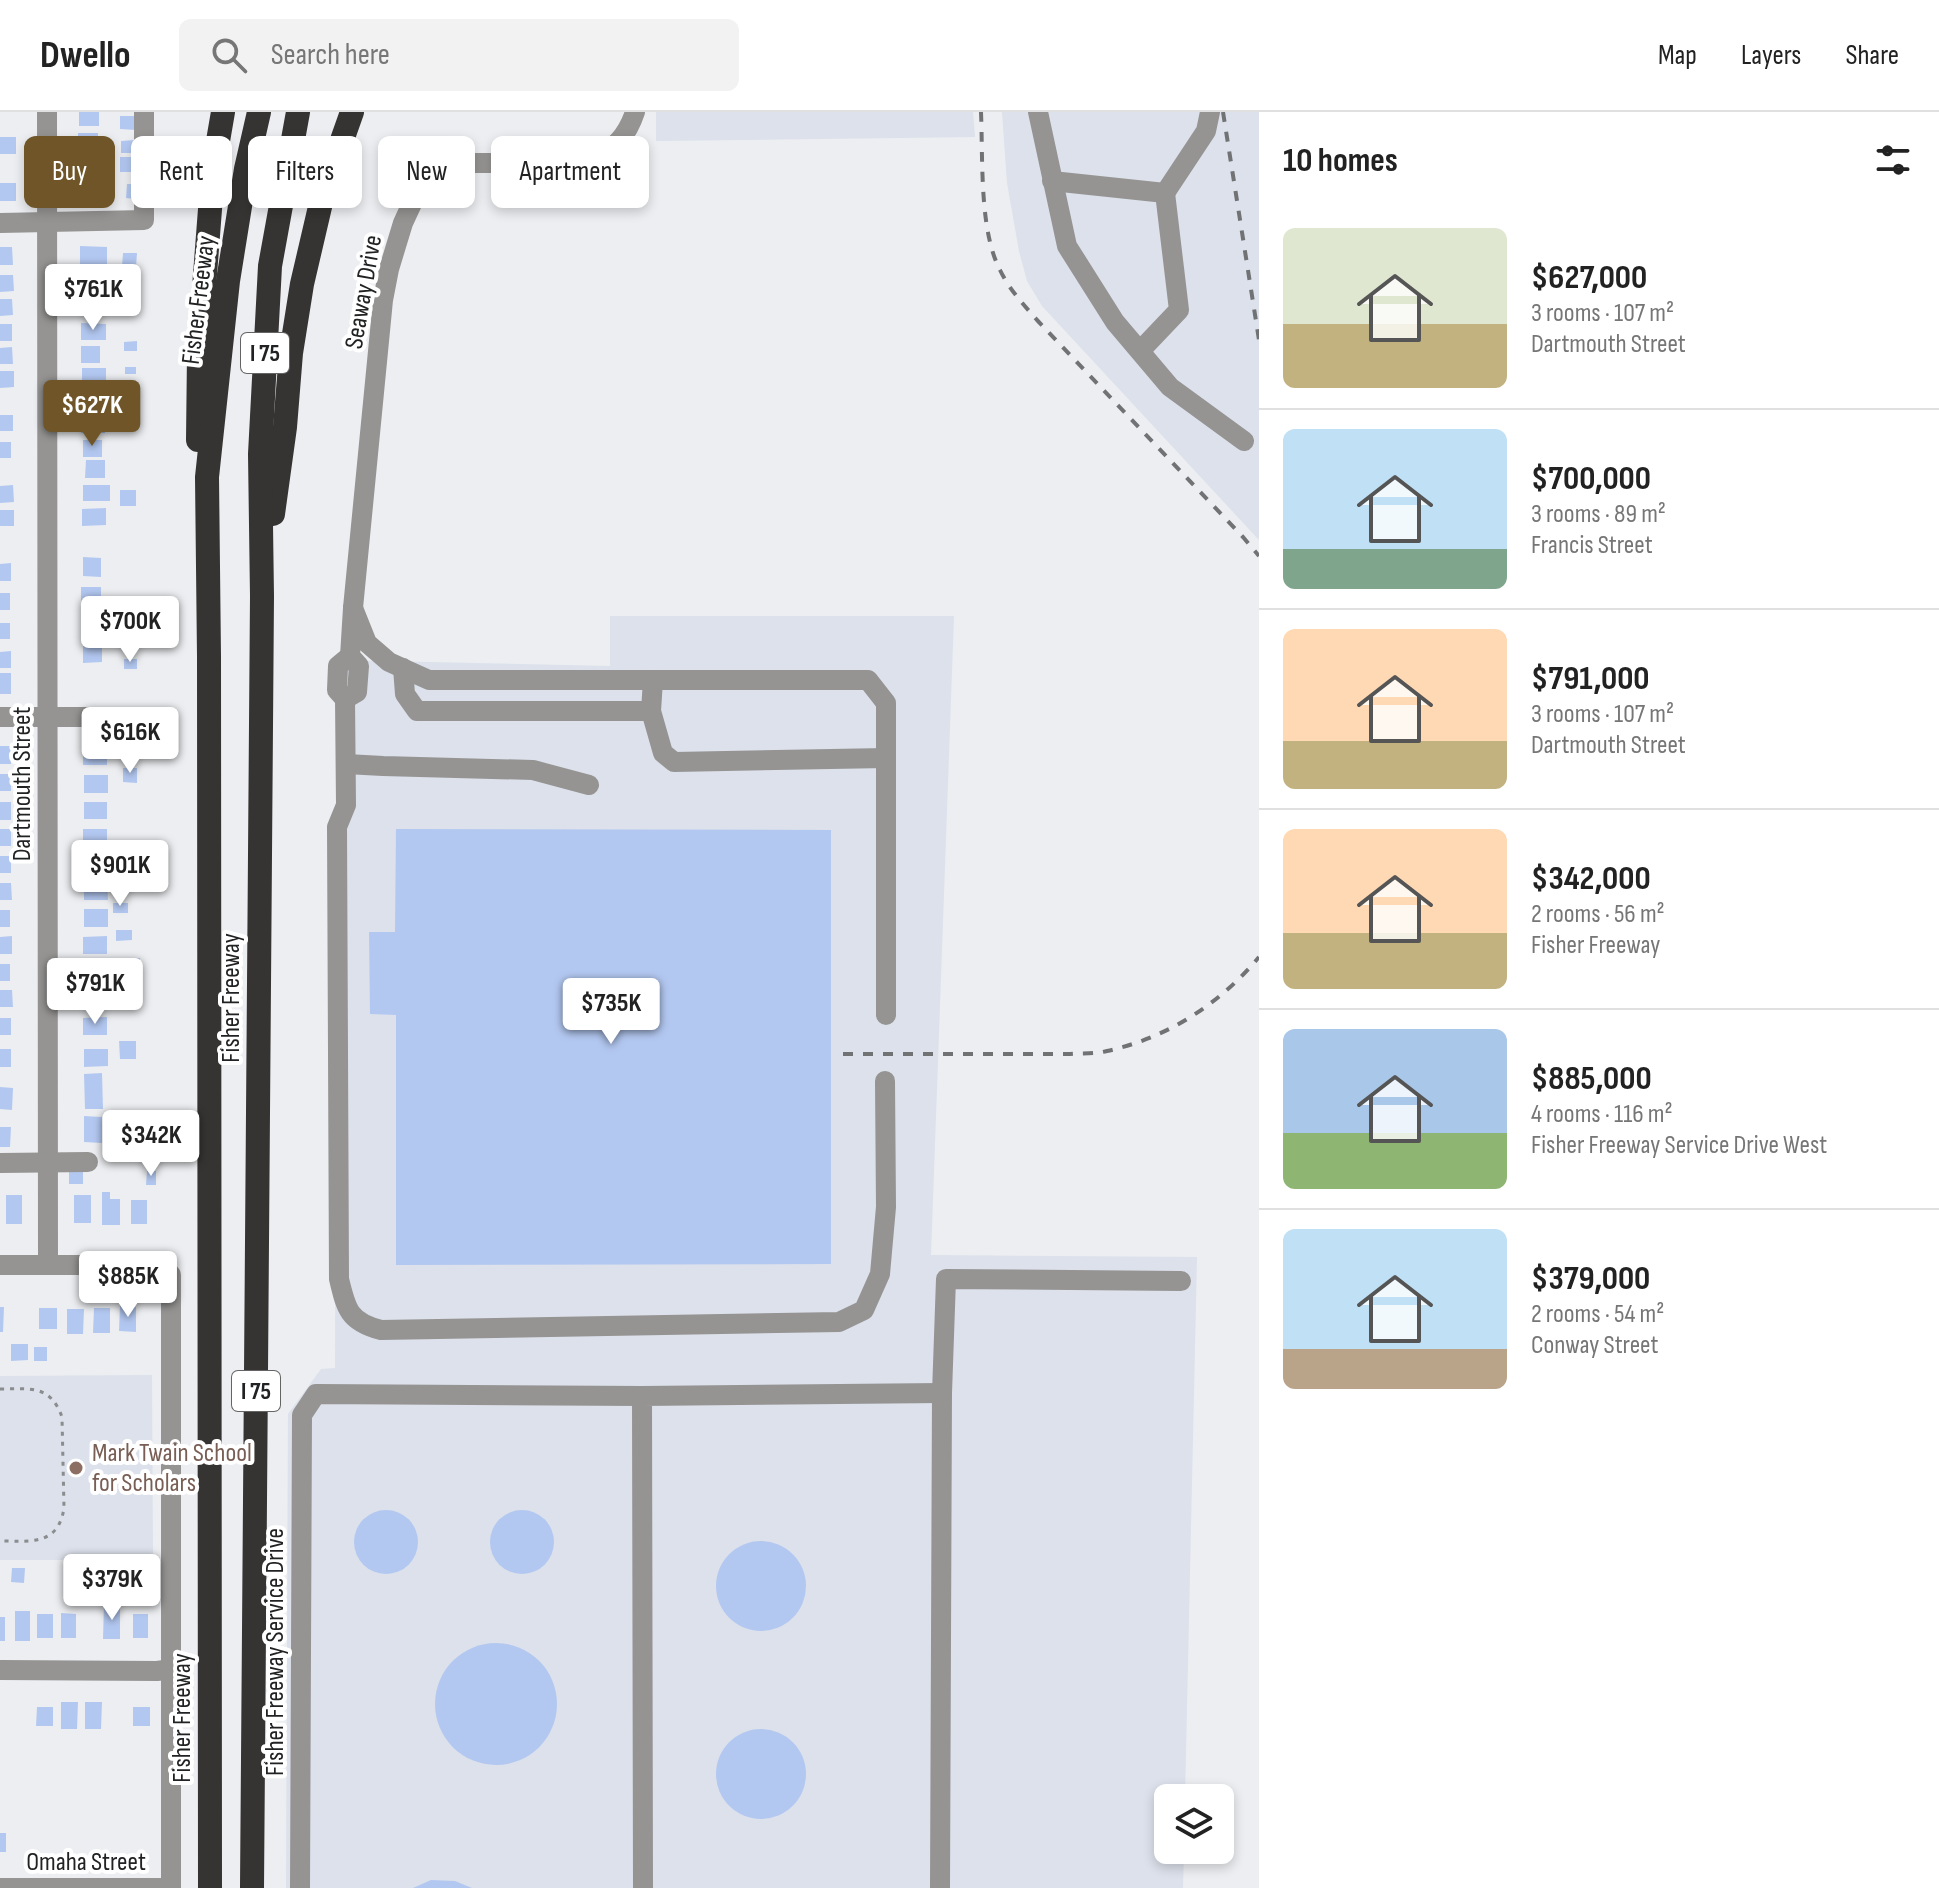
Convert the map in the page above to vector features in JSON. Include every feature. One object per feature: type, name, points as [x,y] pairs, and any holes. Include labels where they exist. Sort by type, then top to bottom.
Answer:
[{"type":"highway","points":[[207,477],[197,436],[199,353],[213,170],[223,112]]},
{"type":"highway","name":"Fisher Freeway","points":[[210,1888],[207,477],[228,281],[246,169],[259,112]]},
{"type":"highway","name":"Fisher Freeway","points":[[252,1888],[262,596],[260,454],[270,266],[298,112]]},
{"type":"highway","points":[[262,596],[302,284],[323,194],[352,112]]},
{"type":"street","name":"Dartmouth Street","points":[[47,112],[48,1265]]},
{"type":"street","points":[[0,223],[144,220],[144,112]]},
{"type":"street","name":"Seaway Drive","points":[[346,764],[345,699],[337,690],[338,666],[350,656],[383,300],[395,246],[415,195],[421,184],[448,165],[572,163],[593,159],[616,143],[635,112]]},
{"type":"street","points":[[1038,112],[1067,246],[1115,322],[1170,387],[1244,441]]},
{"type":"street","points":[[1140,351],[1179,310],[1165,193],[1206,131],[1210,112]]},
{"type":"street","points":[[1052,181],[1165,193]]},
{"type":"street","points":[[353,608],[367,643],[389,662],[429,680],[868,680],[886,703],[886,1015]]},
{"type":"street","points":[[403,668],[405,694],[417,711],[651,711]]},
{"type":"street","points":[[653,680],[651,711],[663,753],[674,762],[886,758]]},
{"type":"street","points":[[0,717],[145,717]]},
{"type":"street","points":[[589,785],[533,770],[346,764],[346,805],[337,827],[339,1279],[345,1307],[354,1318],[381,1330],[839,1322],[864,1310],[880,1274],[886,1207],[885,1081]]},
{"type":"street","points":[[0,1163],[88,1162]]},
{"type":"street","points":[[0,1265],[154,1265],[167,1269],[173,1282],[171,1888]]},
{"type":"street","points":[[940,1888],[942,1393],[946,1279],[1181,1281]]},
{"type":"street","points":[[643,1888],[642,1396],[942,1393]]},
{"type":"street","name":"Fisher Freeway Service Drive","points":[[300,1888],[302,1415],[316,1394],[642,1396]]},
{"type":"street","points":[[0,1670],[172,1669]]},
{"type":"street","name":"Omaha Street","points":[[0,1888],[171,1888]]},
{"type":"path","points":[[0,1389],[32,1389],[46,1393],[57,1404],[62,1417],[64,1508],[56,1531],[43,1538],[0,1541]]},
{"type":"shaded area","points":[[656,112],[973,112],[975,137],[656,141]]},
{"type":"shaded area","points":[[1002,112],[1259,112],[1259,540],[1042,306],[1027,281],[1019,251],[1007,183]]},
{"type":"shaded area","points":[[610,616],[954,616],[931,1255],[1197,1257],[1185,1784],[1154,1784],[1154,1864],[1184,1864],[1183,1888],[286,1888],[288,1414],[321,1369],[335,1368],[337,660],[610,666]]},
{"type":"shaded area","name":"Mark Twain School for Scholars","points":[[152,1375],[153,1560],[0,1560],[0,1376]]},
{"type":"building","points":[[79,112],[99,112],[99,126],[79,126]]},
{"type":"building","points":[[120,116],[136,116],[136,130],[120,129]]},
{"type":"building","points":[[78,133],[98,133],[98,136],[78,136]]},
{"type":"building","points":[[0,137],[16,137],[16,154],[0,154]]},
{"type":"building","points":[[131,140],[131,153],[121,153],[121,141]]},
{"type":"building","points":[[120,157],[131,157],[131,172],[120,172]]},
{"type":"building","points":[[0,183],[16,183],[16,201],[0,201]]},
{"type":"building","points":[[127,184],[131,184],[131,199],[126,198]]},
{"type":"building","points":[[80,246],[107,247],[107,265],[80,264]]},
{"type":"building","points":[[0,247],[12,247],[13,265],[0,265]]},
{"type":"building","points":[[123,253],[137,253],[136,267],[122,267]]},
{"type":"building","points":[[137,270],[137,281],[123,281],[123,271]]},
{"type":"building","points":[[0,275],[13,275],[14,291],[0,292]]},
{"type":"building","points":[[78,275],[103,275],[103,291],[78,291]]},
{"type":"building","points":[[124,294],[137,294],[137,303],[124,303]]},
{"type":"building","points":[[0,299],[12,299],[13,315],[0,316]]},
{"type":"building","points":[[80,299],[100,299],[100,316],[80,316]]},
{"type":"building","points":[[81,323],[106,324],[106,340],[81,340]]},
{"type":"building","points":[[0,324],[12,324],[12,341],[0,341]]},
{"type":"building","points":[[137,341],[137,351],[124,351],[124,342]]},
{"type":"building","points":[[81,346],[100,346],[100,363],[81,363]]},
{"type":"building","points":[[12,347],[13,364],[0,364],[0,348]]},
{"type":"building","points":[[125,367],[136,367],[136,374],[125,374]]},
{"type":"building","points":[[82,368],[106,368],[106,385],[82,385]]},
{"type":"building","points":[[0,371],[14,371],[14,387],[0,388]]},
{"type":"building","points":[[81,393],[105,393],[105,410],[81,410]]},
{"type":"building","points":[[0,415],[13,415],[13,431],[0,431]]},
{"type":"building","points":[[81,416],[105,416],[105,433],[81,433]]},
{"type":"building","points":[[83,440],[102,440],[102,457],[83,457]]},
{"type":"building","points":[[0,442],[11,442],[11,458],[0,458]]},
{"type":"building","points":[[86,460],[105,460],[105,478],[85,478]]},
{"type":"building","points":[[13,485],[14,502],[0,503],[0,486]]},
{"type":"building","points":[[83,485],[110,485],[110,501],[83,501]]},
{"type":"building","points":[[120,490],[136,490],[136,506],[120,506]]},
{"type":"building","points":[[106,508],[106,525],[82,526],[82,509]]},
{"type":"building","points":[[0,510],[14,510],[14,526],[0,526]]},
{"type":"building","points":[[83,557],[101,558],[101,577],[83,576]]},
{"type":"building","points":[[11,563],[11,581],[0,581],[0,564]]},
{"type":"building","points":[[81,587],[101,587],[101,604],[81,604]]},
{"type":"building","points":[[0,593],[10,593],[10,610],[0,610]]},
{"type":"building","points":[[82,616],[101,616],[102,633],[82,633]]},
{"type":"building","points":[[0,623],[10,623],[10,639],[0,639]]},
{"type":"building","points":[[122,625],[137,625],[137,639],[122,639]]},
{"type":"building","points":[[83,646],[102,646],[102,662],[83,663]]},
{"type":"building","points":[[11,651],[11,668],[0,668],[0,652]]},
{"type":"building","points":[[124,659],[137,659],[137,669],[124,669]]},
{"type":"building","points":[[0,673],[11,673],[11,694],[0,694]]},
{"type":"building","points":[[126,742],[139,743],[139,756],[126,756]]},
{"type":"building","points":[[0,746],[11,746],[11,764],[0,764]]},
{"type":"building","points":[[83,747],[107,747],[107,765],[83,765]]},
{"type":"building","points":[[123,768],[137,768],[137,783],[123,782]]},
{"type":"building","points":[[0,774],[11,774],[11,791],[0,791]]},
{"type":"building","points":[[84,775],[108,775],[108,793],[84,793]]},
{"type":"building","points":[[0,802],[11,802],[11,820],[0,820]]},
{"type":"building","points":[[84,802],[107,802],[107,819],[84,819]]},
{"type":"building","points":[[0,829],[11,829],[11,846],[0,846]]},
{"type":"building","points":[[83,829],[107,829],[107,846],[83,846]]},
{"type":"building","points":[[396,829],[831,830],[831,1264],[396,1265],[396,1015],[370,1014],[369,932],[395,932]]},
{"type":"building","points":[[83,855],[107,855],[107,873],[83,873]]},
{"type":"building","points":[[0,856],[11,856],[11,873],[0,873]]},
{"type":"building","points":[[124,877],[139,877],[139,889],[123,889]]},
{"type":"building","points":[[107,882],[108,900],[84,900],[84,883]]},
{"type":"building","points":[[0,883],[11,883],[12,900],[0,900]]},
{"type":"building","points":[[113,903],[128,903],[128,913],[113,913]]},
{"type":"building","points":[[84,909],[108,909],[108,927],[84,927]]},
{"type":"building","points":[[0,910],[10,910],[10,927],[0,927]]},
{"type":"building","points":[[116,930],[132,930],[132,940],[116,941]]},
{"type":"building","points":[[12,936],[12,954],[0,954],[0,937]]},
{"type":"building","points":[[107,936],[107,954],[83,954],[83,937]]},
{"type":"building","points":[[121,958],[140,958],[139,984],[121,983]]},
{"type":"building","points":[[0,964],[10,964],[10,981],[0,981]]},
{"type":"building","points":[[83,964],[107,964],[107,981],[83,981]]},
{"type":"building","points":[[0,990],[12,990],[13,1007],[0,1007]]},
{"type":"building","points":[[83,991],[107,991],[107,1008],[83,1009]]},
{"type":"building","points":[[107,1017],[107,1035],[83,1035],[83,1018]]},
{"type":"building","points":[[0,1018],[11,1018],[11,1035],[0,1035]]},
{"type":"building","points":[[119,1041],[136,1041],[136,1059],[120,1059]]},
{"type":"building","points":[[0,1049],[11,1049],[11,1067],[0,1067]]},
{"type":"building","points":[[84,1049],[108,1049],[108,1066],[84,1067]]},
{"type":"building","points":[[102,1073],[103,1109],[85,1109],[84,1074]]},
{"type":"building","points":[[0,1087],[13,1088],[12,1110],[0,1109]]},
{"type":"building","points":[[84,1116],[102,1117],[102,1143],[84,1142]]},
{"type":"building","points":[[0,1127],[11,1127],[10,1147],[0,1147]]},
{"type":"building","points":[[122,1142],[136,1142],[136,1155],[122,1155]]},
{"type":"building","points":[[69,1171],[83,1171],[83,1184],[69,1184]]},
{"type":"building","points":[[147,1171],[156,1171],[156,1185],[146,1185]]},
{"type":"building","points":[[102,1192],[110,1192],[110,1199],[120,1199],[120,1225],[102,1225]]},
{"type":"building","points":[[6,1195],[22,1195],[22,1224],[6,1224]]},
{"type":"building","points":[[74,1195],[91,1195],[91,1223],[74,1223]]},
{"type":"building","points":[[131,1200],[147,1200],[147,1224],[131,1224]]},
{"type":"building","points":[[120,1306],[136,1307],[136,1332],[119,1331]]},
{"type":"building","points":[[0,1307],[4,1307],[3,1332],[0,1332]]},
{"type":"building","points":[[39,1308],[57,1308],[57,1329],[39,1329]]},
{"type":"building","points":[[94,1308],[110,1308],[110,1333],[93,1333]]},
{"type":"building","points":[[67,1309],[84,1309],[83,1334],[67,1334]]},
{"type":"building","points":[[11,1344],[28,1344],[28,1360],[11,1361]]},
{"type":"building","points":[[34,1347],[47,1347],[47,1361],[34,1361]]},
{"type":"building","points":[[386,1510],[409,1519],[418,1542],[409,1565],[386,1574],[363,1565],[354,1542],[363,1519]]},
{"type":"building","points":[[522,1510],[545,1519],[554,1542],[545,1565],[522,1574],[499,1565],[490,1542],[499,1519]]},
{"type":"building","points":[[761,1541],[778,1545],[793,1554],[802,1569],[806,1586],[802,1603],[793,1618],[778,1627],[761,1631],[744,1627],[729,1618],[720,1603],[716,1586],[720,1569],[729,1554],[744,1545]]},
{"type":"building","points":[[12,1568],[25,1568],[24,1583],[11,1582]]},
{"type":"building","points":[[104,1604],[120,1604],[120,1639],[103,1639]]},
{"type":"building","points":[[15,1611],[30,1611],[30,1641],[15,1641]]},
{"type":"building","points":[[61,1613],[76,1614],[76,1638],[61,1638]]},
{"type":"building","points":[[37,1614],[53,1614],[53,1638],[37,1638]]},
{"type":"building","points":[[133,1614],[148,1614],[148,1638],[133,1638]]},
{"type":"building","points":[[0,1617],[5,1617],[5,1641],[0,1641]]},
{"type":"building","points":[[496,1643],[519,1648],[539,1661],[552,1681],[557,1704],[552,1727],[539,1747],[519,1760],[496,1765],[473,1760],[453,1747],[440,1727],[435,1704],[440,1681],[453,1661],[473,1648]]},
{"type":"building","points":[[61,1702],[78,1702],[77,1729],[61,1729]]},
{"type":"building","points":[[85,1702],[102,1702],[101,1729],[85,1729]]},
{"type":"building","points":[[37,1707],[53,1707],[53,1726],[36,1726]]},
{"type":"building","points":[[133,1707],[150,1707],[150,1726],[133,1726]]},
{"type":"building","points":[[761,1729],[778,1733],[793,1742],[802,1757],[806,1774],[802,1791],[793,1806],[778,1815],[761,1819],[744,1815],[729,1806],[720,1791],[716,1774],[720,1757],[729,1742],[744,1733]]},
{"type":"building","points":[[0,1833],[6,1833],[6,1852],[0,1852]]},
{"type":"building","points":[[431,1880],[455,1881],[472,1888],[413,1888]]},
{"type":"railway","points":[[981,112],[982,172],[988,235],[993,254],[1008,284],[1037,320],[1259,556]]},
{"type":"railway","points":[[1223,112],[1259,340]]},
{"type":"railway","points":[[843,1054],[1070,1054],[1107,1051],[1151,1037],[1191,1017],[1227,990],[1259,957]]},
{"type":"place","name":"Mark Twain School for Scholars","points":[[76,1468]]}]
